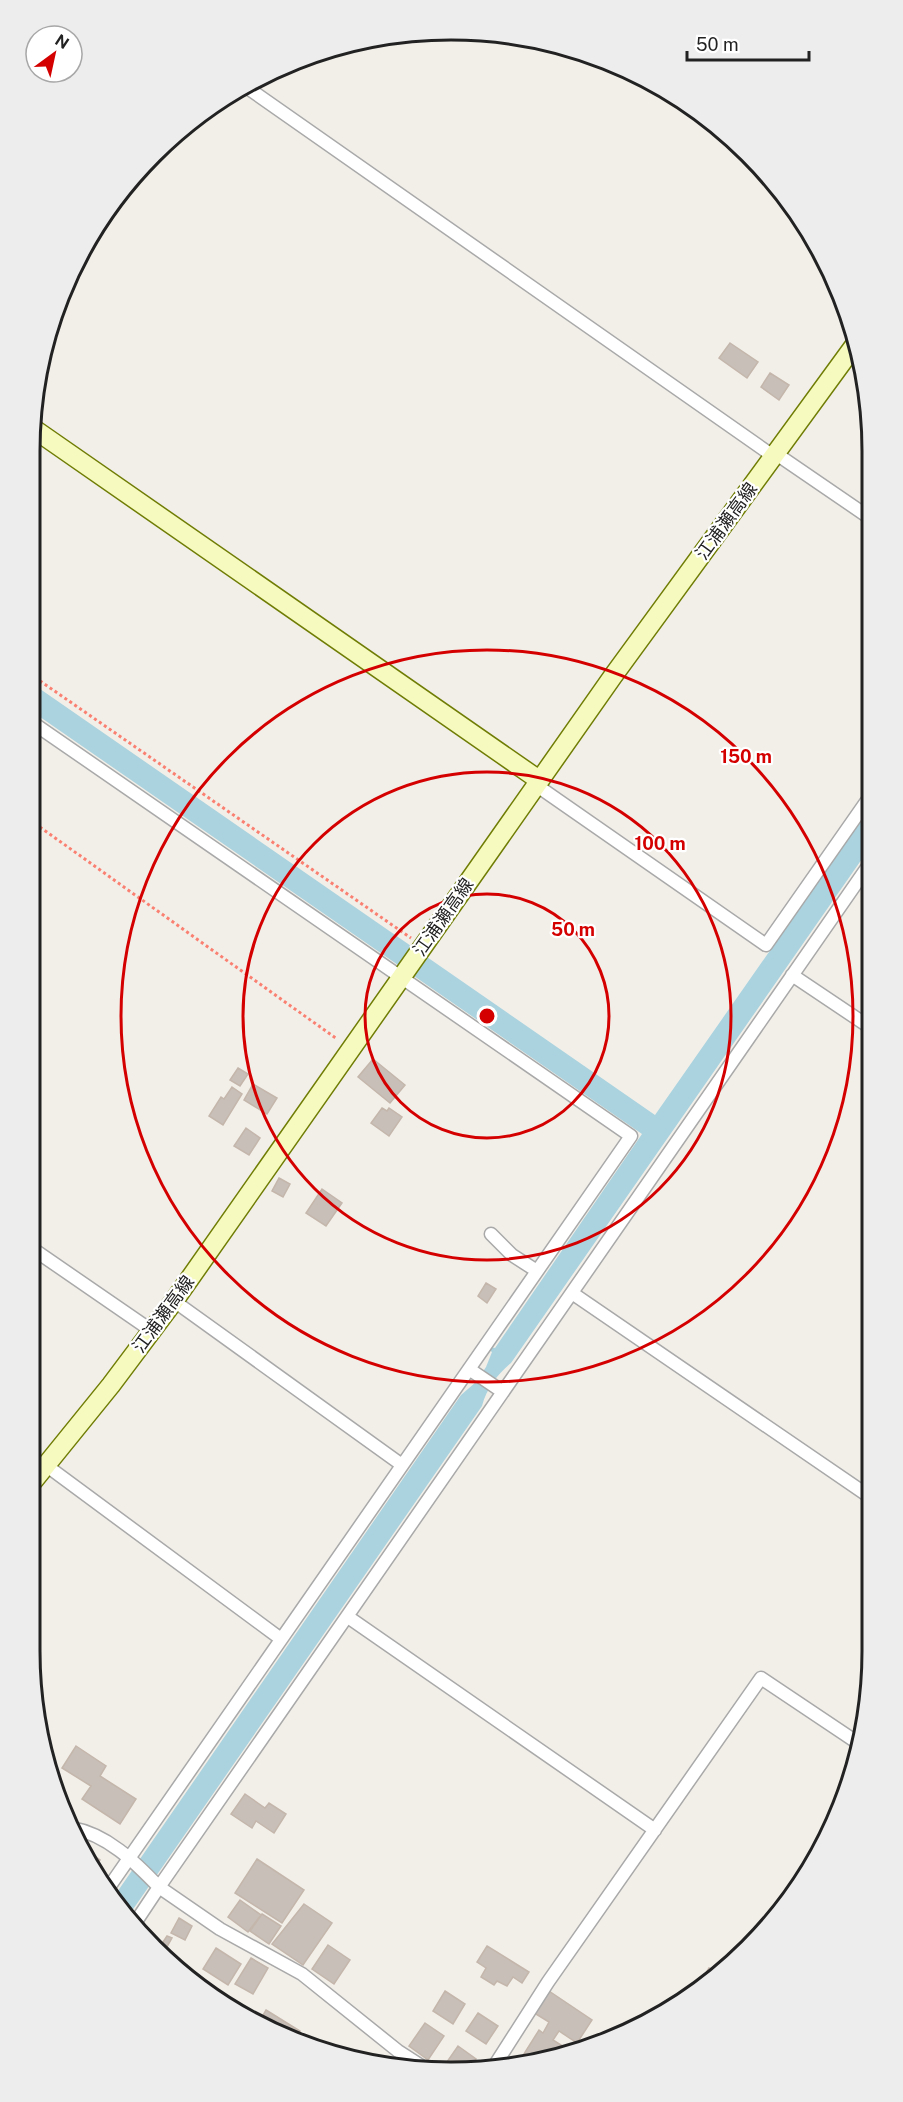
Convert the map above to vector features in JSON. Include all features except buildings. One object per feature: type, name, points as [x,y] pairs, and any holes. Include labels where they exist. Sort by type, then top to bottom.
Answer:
[{"type":"main road","name":"江浦瀬高線","points":[[40,1474],[174,1301],[403,975],[417,944],[538,782],[850,352]]},
{"type":"main road","points":[[41,434],[538,782]]},
{"type":"street","points":[[254,92],[862,513]]},
{"type":"street","points":[[40,728],[403,975],[631,1136],[537,1271],[474,1372],[402,1465],[112,1883]]},
{"type":"street","points":[[538,782],[766,945],[862,807]]},
{"type":"street","points":[[139,1917],[862,875]]},
{"type":"street","points":[[792,975],[862,1022]]},
{"type":"street","points":[[491,1234],[513,1255],[537,1271]]},
{"type":"street","points":[[40,1254],[152,1331]]},
{"type":"street","points":[[572,1293],[862,1491]]},
{"type":"street","points":[[174,1301],[402,1465]]},
{"type":"street","points":[[474,1372],[503,1392]]},
{"type":"street","points":[[47,1467],[281,1639]]},
{"type":"street","points":[[348,1617],[655,1830]]},
{"type":"street","points":[[498,2059],[548,1982],[761,1677],[853,1739]]},
{"type":"street","points":[[82,1829],[130,1858],[159,1887],[220,1929],[302,1974],[410,2059]]},
{"type":"path","points":[[40,681],[417,944]]},
{"type":"path","points":[[40,827],[341,1042]]},
{"type":"water","points":[[40,689],[655,1115],[862,819],[862,859],[511,1363],[493,1383],[482,1406],[133,1910],[118,1891],[461,1395],[476,1382],[486,1367],[492,1352],[489,1350],[491,1347],[495,1348],[642,1134],[40,717]]}]
